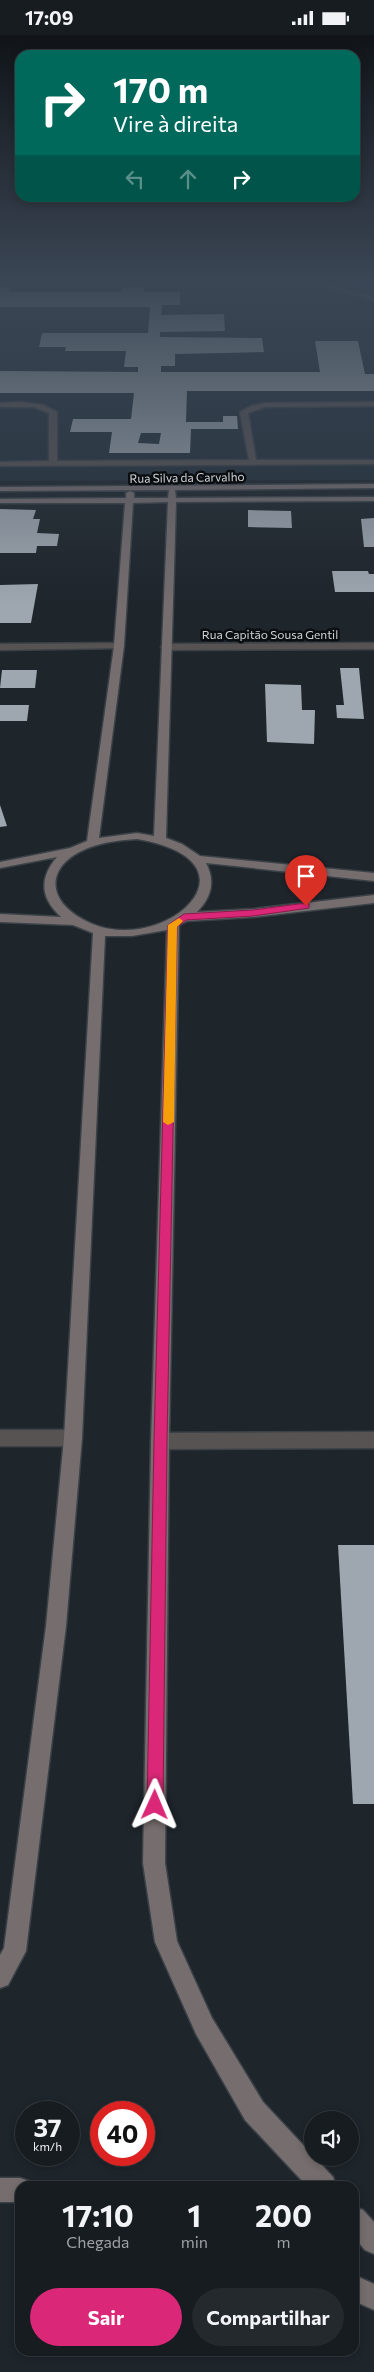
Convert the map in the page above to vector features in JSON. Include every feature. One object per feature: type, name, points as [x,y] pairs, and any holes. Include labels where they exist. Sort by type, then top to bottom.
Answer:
[{"type":"street","points":[[0,405],[29,404],[45,407],[53,412],[54,463]]},
{"type":"street","points":[[252,463],[244,413],[253,407],[265,405],[374,404]]},
{"type":"street","points":[[0,464],[374,462]]},
{"type":"street","name":"Rua Silva da Carvalho","points":[[0,489],[374,486]]},
{"type":"street","points":[[160,840],[172,488]]},
{"type":"street","points":[[93,842],[119,647],[130,489]]},
{"type":"street","name":"Rua Silva da Carvalho","points":[[0,501],[374,499]]},
{"type":"street","name":"Rua Capitão Sousa Gentil","points":[[166,647],[374,646]]},
{"type":"street","points":[[0,647],[119,647]]},
{"type":"street","points":[[0,865],[73,851],[93,842],[115,837],[138,836],[160,840],[180,848],[196,859],[204,870],[207,882],[205,895],[197,907],[178,921]]},
{"type":"street","points":[[73,851],[55,867],[48,886],[55,905],[74,921],[99,932],[132,932],[178,921],[374,899]]},
{"type":"street","points":[[196,859],[374,877]]},
{"type":"street","points":[[0,918],[74,921]]},
{"type":"street","points":[[178,921],[160,1441],[154,1863],[166,1942],[204,2026],[254,2111],[319,2181]]},
{"type":"street","points":[[0,1977],[15,1951],[56,1626],[73,1438],[99,932]]},
{"type":"street","points":[[0,1438],[73,1438]]},
{"type":"street","points":[[160,1441],[374,1440]]},
{"type":"street","points":[[0,2190],[15,2190]]},
{"type":"street","points":[[359,2224],[374,2241]]},
{"type":"street","points":[[359,2290],[374,2297]]},
{"type":"shaded area","points":[[0,387],[374,387],[374,480],[0,481]]},
{"type":"building","points":[[0,387],[374,387],[374,391],[187,391],[186,422],[223,422],[223,416],[237,416],[238,429],[191,429],[190,453],[109,453],[112,432],[70,432],[73,419],[131,419],[134,393],[0,393]],"holes":[[[141,433],[161,433],[159,444],[138,443]]]},
{"type":"building","points":[[0,509],[36,510],[33,519],[40,519],[37,533],[59,534],[57,546],[37,546],[36,553],[0,553]]},
{"type":"building","points":[[248,510],[291,511],[292,528],[248,527]]},
{"type":"building","points":[[374,518],[374,547],[364,547],[361,519]]},
{"type":"building","points":[[332,571],[368,571],[369,574],[374,574],[374,592],[335,592]]},
{"type":"building","points":[[38,584],[31,623],[0,623],[0,585]]},
{"type":"building","points":[[340,668],[359,668],[364,719],[337,718],[336,705],[344,705]]},
{"type":"building","points":[[2,670],[37,670],[35,688],[0,688]]},
{"type":"building","points":[[265,684],[301,685],[302,710],[315,710],[314,744],[267,742]]},
{"type":"building","points":[[0,705],[29,705],[27,721],[0,721]]},
{"type":"building","points":[[0,805],[7,826],[0,827]]},
{"type":"building","points":[[338,1545],[374,1545],[374,1804],[353,1804]]},
{"type":"slow traffic","points":[[168,1122],[173,925],[179,921]]},
{"type":"route","points":[[155,1805],[160,1441],[173,925],[184,917],[253,913],[306,906]]}]
